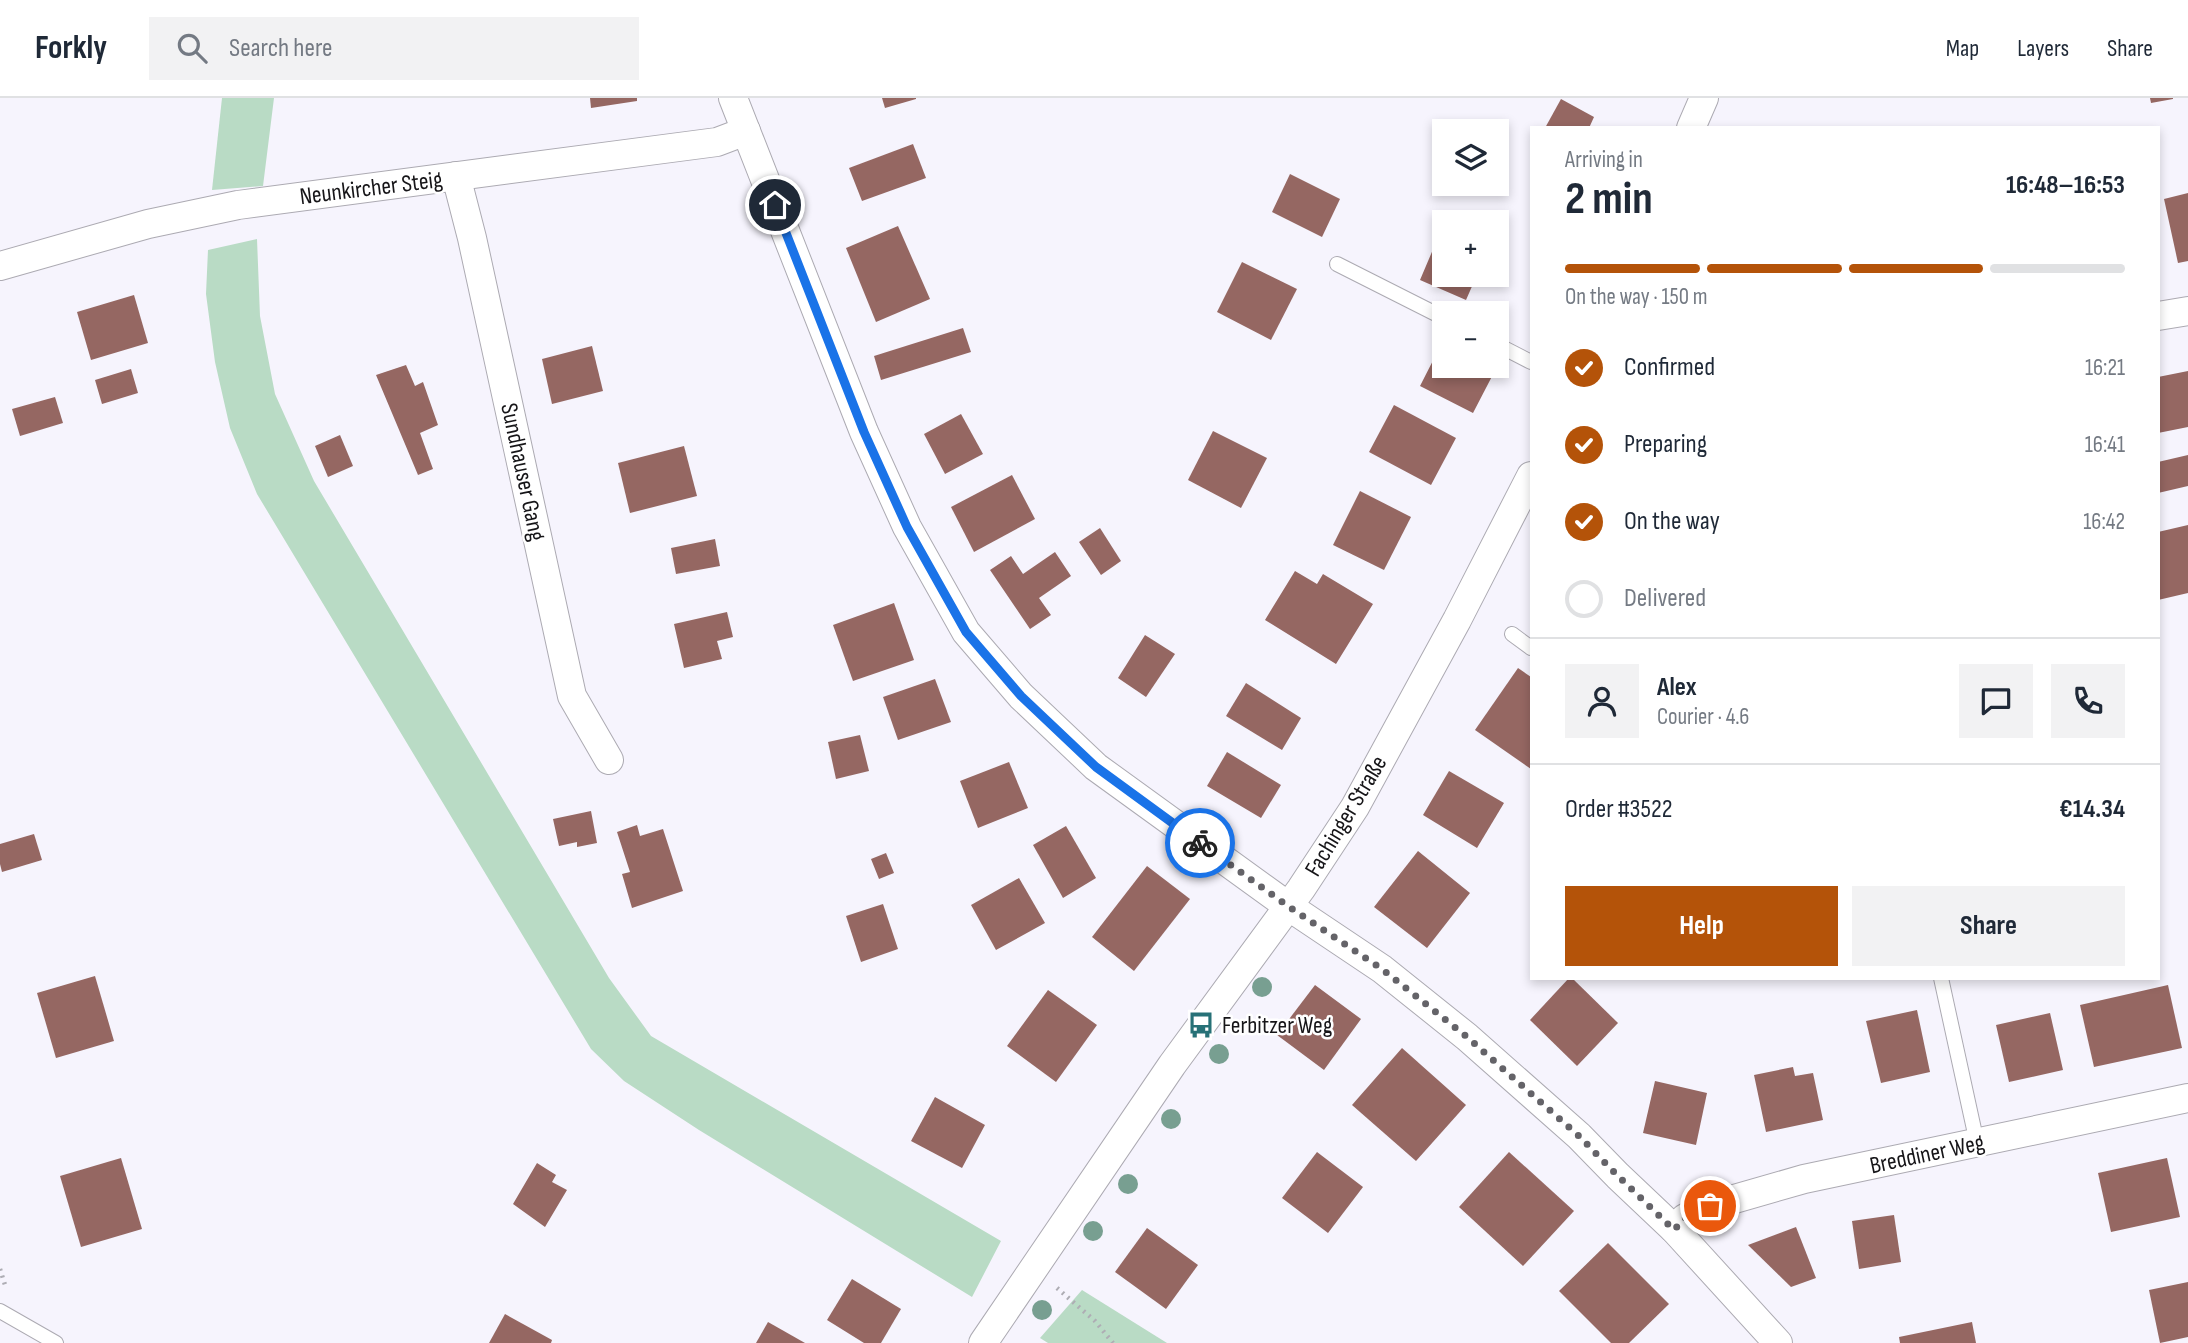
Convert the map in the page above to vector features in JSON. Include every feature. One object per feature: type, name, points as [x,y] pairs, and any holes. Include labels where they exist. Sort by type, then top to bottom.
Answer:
[{"type":"street","points":[[733,98],[864,432],[907,527],[966,632],[1021,696],[1096,767],[1288,906],[1382,969],[1467,1037],[1579,1136],[1674,1230],[1778,1343]]},
{"type":"street","points":[[1692,126],[1704,98]]},
{"type":"street","name":"Neunkircher Steig","points":[[0,266],[148,224],[238,205],[717,142],[746,131]]},
{"type":"street","name":"Sundhauser Gang","points":[[457,176],[572,696],[609,761]]},
{"type":"street","points":[[2160,316],[2188,310]]},
{"type":"street","name":"Fachinger Straße","points":[[983,1343],[1172,1065],[1288,906],[1355,807],[1457,620],[1530,478]]},
{"type":"street","name":"Breddiner Weg","points":[[1674,1230],[1685,1218],[1710,1206],[1804,1179],[2188,1098]]},
{"type":"lane","points":[[1337,264],[1432,312]]},
{"type":"lane","points":[[1509,351],[1530,361]]},
{"type":"lane","points":[[1512,634],[1530,647]]},
{"type":"lane","points":[[1941,980],[1977,1143]]},
{"type":"lane","points":[[0,1311],[56,1343]]},
{"type":"path","points":[[1031,1271],[1059,1289],[1096,1321],[1114,1343]]},
{"type":"green space","points":[[222,98],[274,98],[263,186],[212,190]]},
{"type":"green space","points":[[257,239],[260,316],[275,394],[314,481],[609,978],[651,1036],[1001,1241],[972,1297],[699,1130],[624,1081],[591,1049],[257,494],[230,428],[215,362],[206,294],[208,250]]},
{"type":"green space","points":[[1082,1290],[1167,1343],[1048,1343],[1040,1338]]},
{"type":"building","points":[[590,98],[637,98],[637,101],[591,108]]},
{"type":"building","points":[[882,98],[916,98],[916,99],[885,108]]},
{"type":"building","points":[[2150,98],[2173,98],[2173,99],[2151,103]]},
{"type":"building","points":[[1561,99],[1594,117],[1590,126],[1546,126]]},
{"type":"building","points":[[913,144],[926,178],[862,201],[849,168]]},
{"type":"building","points":[[1290,174],[1340,199],[1322,237],[1272,212]]},
{"type":"building","points":[[2188,193],[2188,261],[2178,263],[2164,199]]},
{"type":"building","points":[[898,226],[930,299],[876,322],[846,248]]},
{"type":"building","points":[[1432,252],[1432,285],[1420,280]]},
{"type":"building","points":[[1242,262],[1297,289],[1271,340],[1217,312]]},
{"type":"building","points":[[1436,287],[1472,287],[1466,300]]},
{"type":"building","points":[[134,295],[148,343],[91,360],[77,312]]},
{"type":"building","points":[[963,328],[971,352],[881,380],[874,356]]},
{"type":"building","points":[[592,346],[603,391],[552,404],[542,359]]},
{"type":"building","points":[[1432,362],[1432,378],[1491,378],[1473,413],[1420,386]]},
{"type":"building","points":[[406,365],[415,386],[423,382],[438,425],[420,433],[433,469],[418,475],[376,375]]},
{"type":"building","points":[[131,369],[138,393],[102,404],[95,380]]},
{"type":"building","points":[[2188,371],[2188,427],[2160,433],[2160,377]]},
{"type":"building","points":[[55,397],[63,423],[20,436],[12,409]]},
{"type":"building","points":[[1394,405],[1456,438],[1431,485],[1369,452]]},
{"type":"building","points":[[961,414],[983,454],[945,474],[924,434]]},
{"type":"building","points":[[1213,431],[1267,458],[1241,508],[1188,480]]},
{"type":"building","points":[[340,435],[353,466],[328,477],[315,446]]},
{"type":"building","points":[[684,446],[697,496],[630,513],[618,463]]},
{"type":"building","points":[[2188,455],[2188,486],[2160,493],[2160,462]]},
{"type":"building","points":[[1012,475],[1035,519],[974,552],[951,507]]},
{"type":"building","points":[[1360,491],[1411,517],[1384,570],[1333,545]]},
{"type":"building","points":[[2188,525],[2188,593],[2160,600],[2160,532]]},
{"type":"building","points":[[1100,528],[1121,561],[1101,575],[1079,542]]},
{"type":"building","points":[[715,539],[720,566],[676,574],[671,548]]},
{"type":"building","points":[[1055,552],[1071,576],[1039,598],[1051,615],[1030,629],[990,570],[1011,556],[1023,574]]},
{"type":"building","points":[[1295,571],[1317,584],[1323,574],[1373,604],[1336,664],[1265,620]]},
{"type":"building","points":[[894,603],[914,660],[853,681],[833,625]]},
{"type":"building","points":[[727,612],[733,637],[717,641],[722,659],[684,668],[674,624]]},
{"type":"building","points":[[1145,635],[1175,654],[1146,697],[1118,678]]},
{"type":"building","points":[[1518,668],[1530,676],[1530,768],[1475,730]]},
{"type":"building","points":[[935,679],[951,722],[898,740],[883,697]]},
{"type":"building","points":[[1246,683],[1301,718],[1282,750],[1226,716]]},
{"type":"building","points":[[860,735],[869,771],[836,779],[828,742]]},
{"type":"building","points":[[1227,752],[1281,785],[1261,818],[1207,786]]},
{"type":"building","points":[[1009,762],[1028,808],[978,828],[960,781]]},
{"type":"building","points":[[1449,771],[1504,803],[1477,848],[1423,815]]},
{"type":"building","points":[[591,811],[597,843],[577,847],[577,842],[559,846],[553,819]]},
{"type":"building","points":[[637,825],[640,836],[663,829],[683,891],[632,908],[622,874],[630,872],[617,832]]},
{"type":"building","points":[[1066,826],[1096,878],[1063,898],[1033,845]]},
{"type":"building","points":[[34,834],[42,860],[2,872],[0,844]]},
{"type":"building","points":[[1418,851],[1470,893],[1427,948],[1374,907]]},
{"type":"building","points":[[886,853],[894,873],[879,879],[871,859]]},
{"type":"building","points":[[1147,866],[1190,899],[1134,971],[1092,937]]},
{"type":"building","points":[[1019,878],[1045,923],[996,950],[971,905]]},
{"type":"building","points":[[883,904],[898,949],[861,962],[846,916]]},
{"type":"building","points":[[95,976],[114,1041],[56,1058],[37,993]]},
{"type":"building","points":[[1567,980],[1574,980],[1618,1023],[1577,1066],[1530,1020]]},
{"type":"building","points":[[1315,985],[1361,1019],[1324,1070],[1277,1035]]},
{"type":"building","points":[[2168,985],[2182,1048],[2094,1067],[2080,1005]]},
{"type":"building","points":[[1048,990],[1097,1025],[1056,1082],[1007,1046]]},
{"type":"building","points":[[1917,1010],[1930,1072],[1881,1083],[1866,1021]]},
{"type":"building","points":[[2050,1013],[2063,1070],[2009,1082],[1996,1025]]},
{"type":"building","points":[[1402,1048],[1466,1105],[1416,1161],[1352,1105]]},
{"type":"building","points":[[1793,1067],[1795,1076],[1813,1073],[1823,1120],[1766,1132],[1754,1075]]},
{"type":"building","points":[[1655,1081],[1707,1093],[1696,1145],[1643,1133]]},
{"type":"building","points":[[935,1097],[985,1125],[962,1168],[911,1141]]},
{"type":"building","points":[[1317,1152],[1363,1187],[1328,1233],[1282,1198]]},
{"type":"building","points":[[1509,1152],[1574,1211],[1523,1266],[1459,1207]]},
{"type":"building","points":[[121,1158],[142,1229],[81,1247],[60,1176]]},
{"type":"building","points":[[2167,1158],[2180,1217],[2111,1232],[2098,1173]]},
{"type":"building","points":[[537,1163],[556,1175],[552,1182],[567,1190],[545,1227],[513,1204]]},
{"type":"building","points":[[1894,1215],[1901,1262],[1859,1269],[1852,1221]]},
{"type":"building","points":[[1796,1227],[1816,1278],[1791,1287],[1748,1245]]},
{"type":"building","points":[[1147,1228],[1198,1265],[1166,1309],[1115,1272]]},
{"type":"building","points":[[1608,1243],[1669,1304],[1629,1343],[1611,1343],[1559,1291]]},
{"type":"building","points":[[852,1279],[901,1309],[881,1343],[864,1343],[827,1320]]},
{"type":"building","points":[[2188,1282],[2188,1337],[2160,1343],[2149,1290]]},
{"type":"building","points":[[505,1314],[552,1340],[551,1343],[489,1343]]},
{"type":"building","points":[[768,1322],[805,1343],[756,1343]]},
{"type":"building","points":[[1972,1322],[1976,1343],[1900,1343],[1899,1337]]},
{"type":"way so far","points":[[1200,843],[1382,969],[1467,1037],[1579,1136],[1674,1230],[1685,1218],[1710,1206]]},
{"type":"place","name":"Ferbitzer Weg","points":[[1201,1025]]},
{"type":"route","points":[[775,205],[864,432],[907,527],[966,632],[1021,696],[1096,767],[1200,843]]}]
